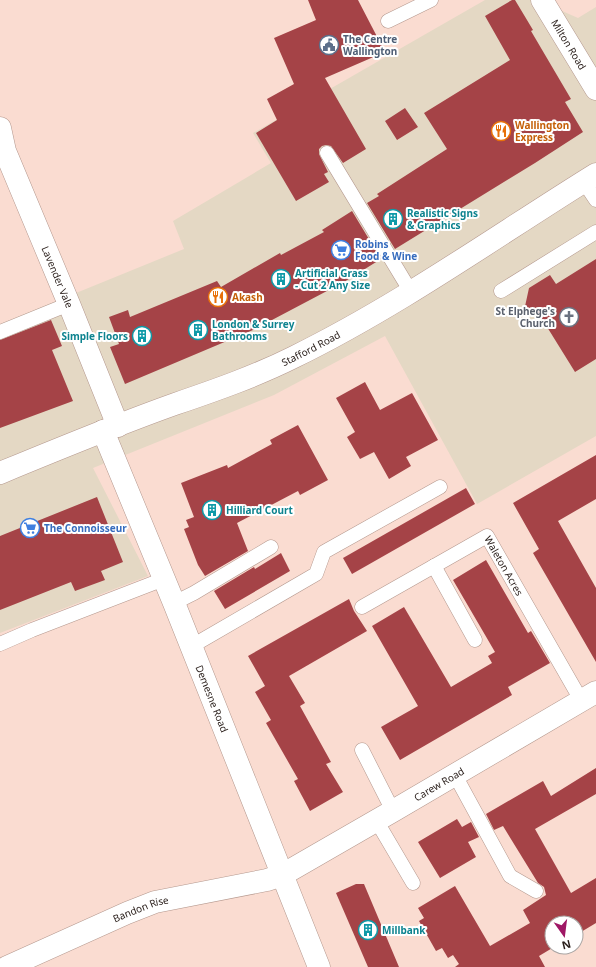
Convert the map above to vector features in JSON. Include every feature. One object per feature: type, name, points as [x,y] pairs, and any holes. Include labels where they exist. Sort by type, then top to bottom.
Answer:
[{"type":"street","name":"Milton Road","points":[[542,0],[596,89]]},
{"type":"street","name":"Lavender Vale","points":[[0,128],[5,151],[70,304],[111,429]]},
{"type":"street","name":"Stafford Road","points":[[0,473],[111,429],[234,384],[293,357],[356,325],[411,292],[590,178]]},
{"type":"street","name":"Demesne Road","points":[[111,429],[152,552],[192,646],[319,967]]},
{"type":"street","name":"Carew Road","points":[[282,875],[588,696]]},
{"type":"street","name":"Bandon Rise","points":[[7,967],[155,902],[267,880],[282,875]]},
{"type":"lane","points":[[388,22],[431,0]]},
{"type":"lane","points":[[327,153],[411,292]]},
{"type":"lane","points":[[590,178],[596,200]]},
{"type":"lane","points":[[501,292],[596,232]]},
{"type":"lane","points":[[0,332],[70,304]]},
{"type":"lane","points":[[192,646],[316,574],[324,552],[440,487]]},
{"type":"lane","name":"Waleton Acres","points":[[362,607],[487,536],[588,696]]},
{"type":"lane","points":[[174,603],[194,593],[271,547]]},
{"type":"lane","points":[[434,566],[475,640]]},
{"type":"lane","points":[[0,644],[32,630],[164,579]]},
{"type":"lane","points":[[362,750],[385,816],[413,884]]},
{"type":"lane","points":[[455,775],[510,876],[536,891]]},
{"type":"shaded area","points":[[485,0],[537,0],[578,18],[596,7],[596,436],[477,504],[385,336],[274,395],[93,468],[148,576],[0,633],[0,324],[184,249],[173,221],[271,163],[253,133]]},
{"type":"building","points":[[308,0],[358,0],[385,52],[325,78],[366,149],[343,163],[331,146],[322,146],[319,149],[319,154],[328,172],[324,174],[329,182],[296,201],[256,133],[277,120],[267,99],[294,84],[274,38],[316,20]]},
{"type":"building","points":[[512,0],[515,0],[533,30],[531,31],[571,99],[565,102],[583,132],[395,249],[367,203],[379,196],[377,194],[447,149],[424,113],[510,60],[485,16]]},
{"type":"building","points":[[405,108],[418,127],[397,140],[385,121]]},
{"type":"building","points":[[352,211],[381,259],[344,282],[253,330],[125,384],[110,347],[119,344],[109,317],[128,310],[130,317],[217,281],[221,287],[280,253],[281,255],[324,232],[322,230]]},
{"type":"building","name":"St Elphege's Church","points":[[596,259],[596,359],[575,372],[539,314],[524,311],[529,288],[550,275],[556,284]]},
{"type":"building","points":[[51,320],[62,346],[52,350],[73,401],[0,428],[0,340]]},
{"type":"building","points":[[365,382],[380,410],[412,393],[438,440],[406,457],[411,466],[389,479],[374,452],[360,459],[347,437],[355,432],[336,398]]},
{"type":"building","points":[[298,425],[328,480],[300,495],[298,491],[237,523],[248,551],[205,576],[198,565],[184,529],[189,527],[186,520],[194,517],[181,483],[227,465],[228,468],[272,444],[270,440]]},
{"type":"building","points":[[596,455],[596,499],[558,521],[596,588],[596,662],[533,553],[539,549],[513,503]]},
{"type":"building","points":[[466,488],[475,504],[352,574],[343,558]]},
{"type":"building","points":[[97,497],[123,562],[101,571],[105,580],[75,591],[71,582],[0,610],[0,536]]},
{"type":"building","points":[[281,553],[290,571],[225,609],[214,591]]},
{"type":"building","points":[[486,560],[528,633],[531,631],[550,663],[508,687],[512,695],[400,760],[381,727],[418,706],[372,626],[404,607],[451,687],[492,663],[488,656],[495,652],[453,580]]},
{"type":"building","points":[[349,599],[354,611],[367,631],[289,676],[305,703],[300,706],[331,762],[326,764],[343,792],[310,811],[294,781],[298,779],[266,723],[271,720],[255,692],[265,686],[248,656]]},
{"type":"building","points":[[596,768],[596,794],[535,829],[571,893],[596,878],[596,923],[584,930],[584,915],[544,915],[544,953],[539,956],[545,967],[455,967],[459,964],[453,955],[448,958],[442,948],[436,951],[419,921],[424,918],[418,908],[455,886],[490,946],[530,923],[523,910],[546,895],[544,887],[538,883],[503,826],[494,830],[486,814],[543,781],[551,796]]},
{"type":"building","points":[[457,819],[462,827],[471,822],[479,837],[468,842],[476,857],[440,878],[418,842]]},
{"type":"building","name":"Millbank","points":[[356,884],[364,884],[399,967],[368,967],[336,893]]},
{"type":"place","name":"The Centre Wallington","points":[[329,45]]},
{"type":"place","name":"Wallington Express","points":[[501,131]]},
{"type":"place","name":"Realistic Signs & Graphics","points":[[393,219]]},
{"type":"place","name":"Robins Food & Wine","points":[[341,250]]},
{"type":"place","name":"Artificial Grass - Cut 2 Any Size","points":[[281,279]]},
{"type":"place","name":"Akash","points":[[218,297]]},
{"type":"place","name":"St Elphege's Church","points":[[569,317]]},
{"type":"place","name":"London & Surrey Bathrooms","points":[[198,330]]},
{"type":"place","name":"Simple Floors","points":[[142,336]]},
{"type":"place","name":"Hilliard Court","points":[[212,510]]},
{"type":"place","name":"The Connoisseur","points":[[30,528]]},
{"type":"place","name":"Millbank","points":[[368,930]]}]
